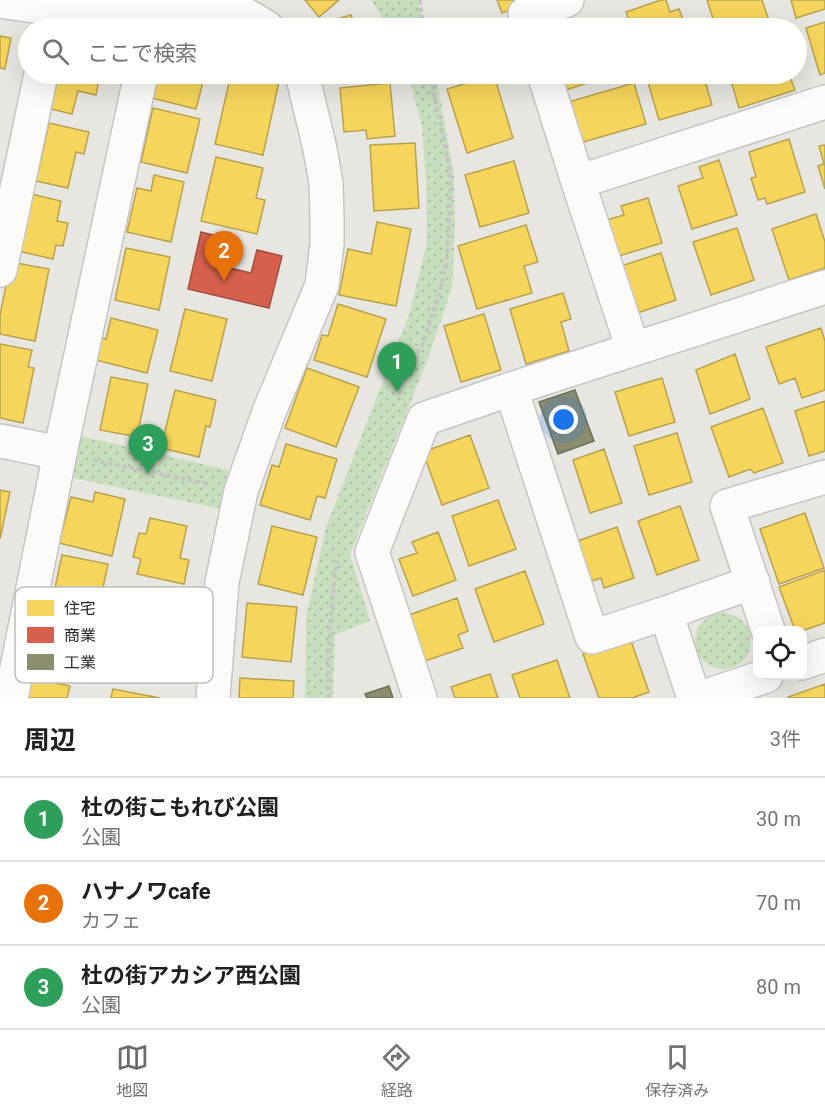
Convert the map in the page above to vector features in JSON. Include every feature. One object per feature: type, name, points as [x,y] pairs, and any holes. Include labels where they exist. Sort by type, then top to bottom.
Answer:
[{"type":"street","points":[[526,18],[525,14],[567,0]]},
{"type":"street","points":[[0,1],[50,18]]},
{"type":"street","points":[[154,18],[212,5],[233,8],[251,18]]},
{"type":"street","points":[[0,270],[39,84]]},
{"type":"street","points":[[33,587],[139,84]]},
{"type":"street","points":[[213,698],[222,582],[241,491],[269,412],[322,285],[327,244],[326,183],[304,84]]},
{"type":"street","points":[[547,84],[633,349]]},
{"type":"street","points":[[578,183],[825,102]]},
{"type":"street","points":[[420,698],[372,552],[424,419],[825,287]]},
{"type":"street","points":[[511,389],[592,637],[753,582]]},
{"type":"street","points":[[0,441],[60,453]]},
{"type":"street","points":[[767,626],[727,506],[825,477]]},
{"type":"street","points":[[666,613],[694,698]]},
{"type":"street","points":[[807,661],[825,655]]},
{"type":"street","points":[[11,698],[15,678]]},
{"type":"street","points":[[701,698],[753,680]]},
{"type":"path","points":[[420,0],[422,18]]},
{"type":"path","points":[[395,403],[422,345],[439,295],[446,264],[450,171],[432,84]]},
{"type":"path","points":[[60,453],[241,491]]},
{"type":"path","points":[[329,698],[328,656],[331,606],[338,557]]},
{"type":"green space","points":[[371,0],[423,0],[418,2],[422,18],[383,18]]},
{"type":"green space","points":[[411,84],[438,84],[454,176],[455,228],[452,288],[427,361],[350,554],[370,621],[335,635],[333,698],[305,698],[306,617],[326,527],[410,312],[427,242],[422,126]]},
{"type":"green space","points":[[76,435],[228,470],[222,509],[68,477]]},
{"type":"green space","points":[[723,613],[738,618],[746,626],[751,641],[746,656],[738,664],[723,669],[708,664],[700,656],[695,641],[700,626],[708,618]]},
{"type":"building: 住宅","points":[[305,0],[339,0],[319,17]]},
{"type":"building: 住宅","points":[[497,0],[537,0],[502,13]]},
{"type":"building: 住宅","points":[[666,0],[670,12],[679,9],[682,18],[628,18],[626,12]]},
{"type":"building: 住宅","points":[[707,0],[762,0],[768,18],[713,18]]},
{"type":"building: 住宅","points":[[791,0],[825,0],[825,9],[796,18]]},
{"type":"building: 住宅","points":[[825,22],[825,73],[820,75],[807,31],[807,28]]},
{"type":"building: 住宅","points":[[0,36],[11,38],[5,69],[0,68]]},
{"type":"building: 住宅","points":[[57,84],[98,84],[96,95],[78,91],[72,114],[51,109]]},
{"type":"building: 住宅","points":[[156,84],[202,84],[196,109],[152,98]]},
{"type":"building: 住宅","points":[[229,84],[278,84],[263,155],[215,144]]},
{"type":"building: 住宅","points":[[390,84],[395,136],[367,139],[366,130],[344,132],[340,88]]},
{"type":"building: 住宅","points":[[464,84],[497,84],[513,138],[467,153],[447,89]]},
{"type":"building: 住宅","points":[[560,84],[584,84],[563,91]]},
{"type":"building: 住宅","points":[[634,84],[646,124],[576,144],[565,103]]},
{"type":"building: 住宅","points":[[648,84],[706,84],[712,105],[659,120]]},
{"type":"building: 住宅","points":[[732,84],[793,84],[795,90],[739,108]]},
{"type":"building: 住宅","points":[[153,108],[200,119],[187,173],[141,162]]},
{"type":"building: 住宅","points":[[49,123],[89,132],[84,154],[76,152],[68,188],[36,181]]},
{"type":"building: 住宅","points":[[789,139],[805,192],[767,204],[765,198],[758,200],[751,178],[756,177],[749,152]]},
{"type":"building: 住宅","points":[[415,143],[419,208],[374,211],[370,145]]},
{"type":"building: 住宅","points":[[825,145],[825,189],[818,166],[824,164],[819,146]]},
{"type":"building: 住宅","points":[[216,157],[263,168],[256,198],[265,200],[257,234],[201,221]]},
{"type":"building: 住宅","points":[[719,160],[737,215],[692,229],[678,186],[703,178],[699,167]]},
{"type":"building: 住宅","points":[[514,161],[529,213],[480,227],[465,175]]},
{"type":"building: 住宅","points":[[154,175],[184,182],[171,242],[127,232],[137,188],[151,191]]},
{"type":"building: 住宅","points":[[31,194],[61,201],[57,221],[68,223],[63,246],[56,245],[53,259],[18,251]]},
{"type":"building: 住宅","points":[[648,198],[662,243],[615,257],[603,221],[624,215],[621,206]]},
{"type":"building: 住宅","points":[[816,214],[825,242],[825,268],[789,280],[772,229]]},
{"type":"building: 住宅","points":[[377,222],[411,229],[396,306],[339,295],[348,249],[371,254]]},
{"type":"building: 住宅","points":[[526,225],[538,262],[524,266],[532,293],[477,309],[458,246]]},
{"type":"building: 住宅","points":[[737,228],[754,280],[711,295],[693,242]]},
{"type":"building: 住宅","points":[[126,248],[170,257],[159,310],[115,300]]},
{"type":"building: 住宅","points":[[661,253],[676,300],[631,315],[615,268]]},
{"type":"building: 住宅","points":[[11,262],[49,269],[35,341],[0,334],[0,315]]},
{"type":"building: 住宅","points":[[563,293],[571,319],[561,322],[569,351],[526,364],[510,309]]},
{"type":"building: 住宅","points":[[338,304],[386,319],[367,377],[314,360],[322,335],[328,336]]},
{"type":"building: 住宅","points":[[185,309],[227,319],[212,381],[170,371]]},
{"type":"building: 住宅","points":[[484,314],[501,370],[461,382],[444,326]]},
{"type":"building: 住宅","points":[[111,318],[158,330],[147,373],[96,360],[101,338],[106,339]]},
{"type":"building: 住宅","points":[[821,328],[825,341],[825,390],[802,398],[795,378],[779,384],[766,347]]},
{"type":"building: 住宅","points":[[0,344],[32,350],[28,367],[34,368],[23,423],[0,418]]},
{"type":"building: 住宅","points":[[735,354],[750,399],[710,414],[696,370]]},
{"type":"building: 住宅","points":[[307,368],[359,387],[336,447],[285,428]]},
{"type":"building: 住宅","points":[[111,377],[148,384],[137,437],[100,430]]},
{"type":"building: 住宅","points":[[662,378],[675,422],[629,436],[615,392]]},
{"type":"building: 住宅","points":[[175,390],[216,400],[210,427],[206,426],[199,457],[161,448]]},
{"type":"building: 住宅","points":[[825,401],[825,451],[809,456],[795,411]]},
{"type":"building: 住宅","points":[[763,408],[783,463],[754,473],[750,469],[729,477],[711,427]]},
{"type":"building: 住宅","points":[[677,433],[692,482],[649,495],[634,446]]},
{"type":"building: 住宅","points":[[470,435],[489,488],[442,505],[423,452]]},
{"type":"building: 住宅","points":[[286,444],[337,459],[325,498],[317,496],[310,520],[260,505],[272,465],[279,467]]},
{"type":"building: 住宅","points":[[604,449],[622,503],[590,513],[573,460]]},
{"type":"building: 住宅","points":[[0,490],[10,492],[0,539]]},
{"type":"building: 住宅","points":[[95,492],[125,499],[112,556],[59,543],[71,497],[93,502]]},
{"type":"building: 住宅","points":[[498,500],[516,549],[469,566],[452,516]]},
{"type":"building: 住宅","points":[[680,506],[699,560],[657,575],[638,521]]},
{"type":"building: 住宅","points":[[805,513],[824,568],[779,584],[760,529]]},
{"type":"building: 住宅","points":[[150,518],[187,526],[180,558],[189,560],[184,584],[137,574],[141,559],[133,557],[139,533],[146,534]]},
{"type":"building: 住宅","points":[[272,526],[317,537],[303,595],[258,584]]},
{"type":"building: 住宅","points":[[617,527],[634,578],[604,588],[601,578],[582,584],[569,544]]},
{"type":"building: 住宅","points":[[438,532],[456,580],[413,596],[399,559],[417,553],[412,542]]},
{"type":"building: 住宅","points":[[62,555],[108,564],[103,587],[55,587]]},
{"type":"building: 住宅","points":[[825,570],[825,623],[807,629],[807,626],[794,626],[779,587]]},
{"type":"building: 住宅","points":[[525,571],[544,624],[494,642],[475,589]]},
{"type":"building: 住宅","points":[[457,598],[468,631],[458,635],[463,648],[422,662],[406,616]]},
{"type":"building: 住宅","points":[[247,603],[297,607],[291,662],[242,657]]},
{"type":"building: 住宅","points":[[630,638],[649,692],[632,698],[599,698],[583,654]]},
{"type":"building: 住宅","points":[[557,660],[570,698],[520,698],[512,675]]},
{"type":"building: 住宅","points":[[490,674],[498,698],[455,698],[451,687]]},
{"type":"building: 住宅","points":[[240,678],[294,681],[293,698],[239,698]]},
{"type":"building: 住宅","points":[[25,683],[55,683],[70,686],[67,698],[22,698]]},
{"type":"building: 住宅","points":[[825,684],[825,698],[788,697]]},
{"type":"building: 住宅","points":[[113,689],[160,698],[111,698]]},
{"type":"building: 商業","points":[[201,232],[229,239],[222,266],[251,273],[257,250],[282,256],[269,308],[188,289]]},
{"type":"building: 工業","points":[[575,390],[594,441],[558,454],[539,402]]},
{"type":"building: 工業","points":[[389,686],[393,698],[367,698],[365,694]]},
{"type":"place","name":"ハナノワcafe","points":[[224,281]]},
{"type":"place","name":"杜の街こもれび公園","points":[[397,392]]},
{"type":"place","name":"杜の街アカシア西公園","points":[[148,474]]}]
